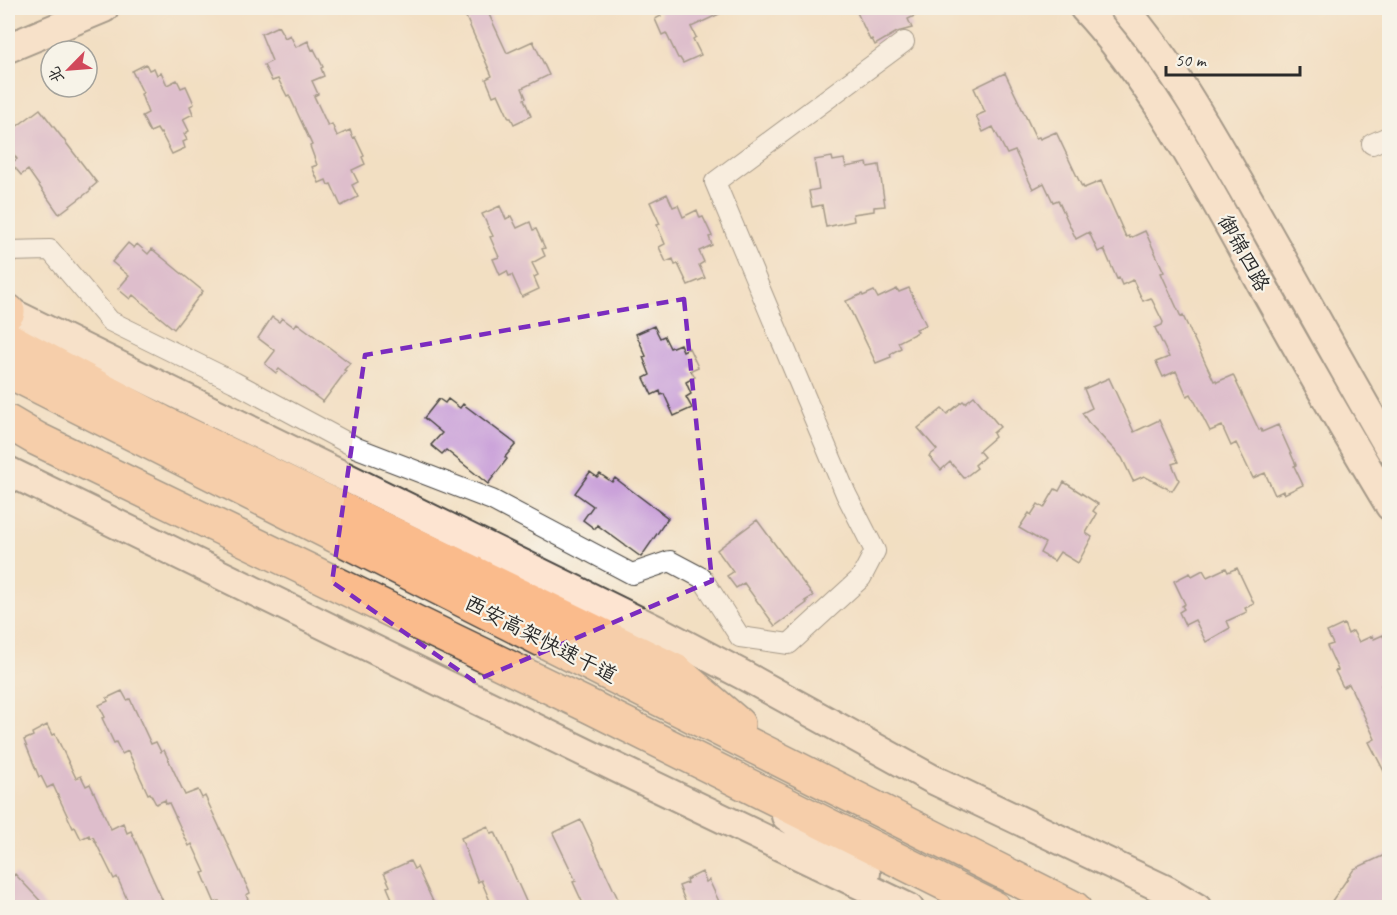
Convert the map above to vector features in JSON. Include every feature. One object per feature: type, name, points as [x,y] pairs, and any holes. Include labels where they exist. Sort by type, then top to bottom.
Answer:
[{"type":"highway","points":[[8,339],[162,422],[676,672],[778,759]]},
{"type":"highway","name":"西安高架快速干道","points":[[8,371],[1074,908]]},
{"type":"highway","name":"西安高架快速干道","points":[[8,422],[48,444],[589,706],[994,908]]},
{"type":"highway","points":[[8,444],[528,697],[589,706]]},
{"type":"main road","points":[[8,48],[104,8]]},
{"type":"main road","name":"御锦四路","points":[[1084,8],[1095,19],[1149,92],[1177,136],[1389,506]]},
{"type":"main road","name":"御锦四路","points":[[1124,8],[1189,97],[1296,281],[1389,449]]},
{"type":"main road","points":[[8,310],[661,632],[746,676],[932,779],[1168,891],[1197,908]]},
{"type":"main road","points":[[8,471],[909,908]]},
{"type":"main road","points":[[728,775],[916,908]]},
{"type":"street","points":[[8,251],[51,250],[110,321],[234,382],[357,448],[492,500],[632,574],[670,561],[702,578],[740,637],[789,644],[861,578],[874,551],[846,494],[715,182],[904,42]]},
{"type":"street","points":[[1372,144],[1389,136]]},
{"type":"highlighted area","points":[[684,299],[712,581],[474,681],[332,582],[365,355]]},
{"type":"building","points":[[462,8],[486,8],[507,53],[533,41],[549,75],[522,88],[531,116],[514,124],[498,94],[493,96],[486,79],[492,76]]},
{"type":"building","points":[[666,8],[732,8],[691,27],[696,37],[693,39],[701,55],[683,63],[678,58],[666,33],[662,35],[655,19],[661,16],[659,12]]},
{"type":"building","points":[[855,8],[931,8],[908,19],[912,28],[897,32],[875,45],[872,39],[870,40]]},
{"type":"building","points":[[278,26],[285,38],[290,35],[296,47],[308,41],[312,50],[314,49],[323,67],[321,68],[324,76],[312,81],[318,94],[314,96],[328,126],[332,124],[337,136],[350,130],[364,156],[362,157],[365,164],[352,170],[358,182],[352,185],[358,197],[341,206],[331,184],[328,185],[326,180],[319,183],[312,167],[317,165],[310,146],[312,145],[296,110],[278,79],[272,81],[264,65],[272,61],[261,34]]},
{"type":"building","points":[[146,64],[149,70],[154,68],[157,75],[161,72],[167,85],[177,80],[181,88],[186,86],[194,104],[190,106],[193,114],[183,119],[189,131],[184,134],[187,140],[183,142],[185,148],[172,154],[161,133],[157,129],[150,132],[142,116],[148,113],[141,94],[143,93],[132,71]]},
{"type":"building","points":[[1005,73],[1036,138],[1040,139],[1056,132],[1082,187],[1101,181],[1126,237],[1130,238],[1145,231],[1181,317],[1183,316],[1214,381],[1217,382],[1233,375],[1259,430],[1261,429],[1262,432],[1278,425],[1303,485],[1284,494],[1283,491],[1275,495],[1265,473],[1253,478],[1236,443],[1231,446],[1222,426],[1210,431],[1191,394],[1187,396],[1176,371],[1163,377],[1156,362],[1169,357],[1155,328],[1163,322],[1151,298],[1143,301],[1133,280],[1122,285],[1104,249],[1098,252],[1089,232],[1076,239],[1058,200],[1053,202],[1044,183],[1033,189],[1015,151],[1007,154],[993,127],[983,132],[976,116],[985,112],[974,88]]},
{"type":"building","points":[[40,109],[97,183],[59,214],[28,170],[21,175],[11,163],[17,159],[8,146],[8,133]]},
{"type":"building","points":[[832,157],[833,161],[844,159],[846,167],[867,163],[868,167],[879,165],[885,206],[874,207],[874,211],[853,214],[854,221],[826,227],[822,205],[812,207],[809,191],[819,189],[814,160]]},
{"type":"building","points":[[667,194],[673,207],[678,205],[683,217],[697,210],[712,236],[709,237],[712,245],[699,251],[704,262],[699,265],[705,278],[688,285],[678,264],[675,265],[673,259],[666,262],[659,247],[665,244],[657,225],[660,224],[650,202]]},
{"type":"building","points":[[500,206],[506,219],[511,216],[517,228],[530,222],[545,248],[542,249],[545,256],[532,263],[538,275],[534,277],[539,289],[522,297],[512,275],[509,276],[507,271],[500,275],[493,259],[499,257],[490,237],[493,236],[482,214]]},
{"type":"building","points":[[128,243],[134,248],[137,244],[148,254],[152,249],[203,291],[174,329],[133,295],[130,299],[118,289],[129,276],[112,262]]},
{"type":"building","points":[[909,288],[926,325],[916,329],[918,332],[898,342],[901,348],[890,354],[891,357],[876,363],[846,301],[874,291],[878,298],[897,289],[899,292]]},
{"type":"building","points":[[272,317],[279,322],[282,318],[294,327],[297,323],[350,363],[323,402],[279,369],[276,373],[265,364],[275,351],[258,338]]},
{"type":"building","points":[[654,326],[660,338],[664,336],[670,348],[680,344],[683,351],[689,348],[698,367],[691,370],[695,377],[686,382],[691,394],[686,397],[692,408],[674,416],[664,394],[661,395],[660,391],[652,395],[644,378],[650,375],[643,357],[646,356],[636,334]]},
{"type":"building","points":[[1109,378],[1134,432],[1159,420],[1178,462],[1172,464],[1179,480],[1172,491],[1144,476],[1133,481],[1122,458],[1082,413],[1092,408],[1084,389]]},
{"type":"building","points":[[974,396],[1000,427],[993,433],[995,437],[979,451],[984,457],[975,465],[977,468],[964,478],[950,462],[941,470],[929,456],[937,450],[918,428],[942,409],[947,414],[963,401],[965,403]]},
{"type":"building","points":[[439,399],[445,403],[448,399],[460,408],[463,404],[516,444],[488,484],[446,450],[442,454],[431,445],[442,433],[424,418]]},
{"type":"building","points":[[590,472],[597,477],[600,474],[612,482],[615,478],[668,518],[641,557],[597,525],[595,529],[583,520],[593,506],[575,493]]},
{"type":"building","points":[[1064,482],[1098,504],[1093,511],[1097,514],[1086,533],[1092,537],[1078,563],[1060,552],[1054,561],[1040,553],[1045,543],[1019,528],[1038,504],[1044,508],[1055,489],[1059,491]]},
{"type":"building","points":[[757,520],[813,596],[775,626],[744,583],[736,588],[727,576],[733,572],[717,550]]},
{"type":"building","points":[[1226,568],[1228,572],[1237,568],[1254,604],[1245,608],[1247,612],[1227,621],[1230,628],[1206,642],[1195,620],[1185,625],[1179,612],[1184,609],[1182,606],[1185,604],[1174,581],[1190,573],[1192,576],[1203,570],[1207,577]]},
{"type":"building","points":[[1344,624],[1348,634],[1353,631],[1359,642],[1372,636],[1374,639],[1383,635],[1389,649],[1389,681],[1381,685],[1389,703],[1389,781],[1369,742],[1375,739],[1349,684],[1343,687],[1327,646],[1333,644],[1327,632]]},
{"type":"building","points":[[122,691],[127,700],[130,699],[151,744],[156,742],[161,752],[164,750],[185,795],[198,790],[202,798],[205,796],[250,893],[246,895],[250,904],[242,908],[222,908],[219,901],[215,903],[202,873],[205,872],[192,844],[189,846],[169,803],[166,804],[165,800],[156,804],[150,793],[148,794],[128,751],[122,754],[116,742],[114,743],[102,718],[105,717],[99,705],[108,701],[107,698]]},
{"type":"building","points":[[47,725],[52,735],[55,734],[76,778],[81,776],[86,786],[90,784],[111,829],[123,823],[127,833],[131,831],[166,908],[131,908],[117,877],[114,879],[93,837],[90,838],[89,835],[81,839],[75,827],[73,828],[53,785],[47,788],[41,776],[39,777],[24,740]]},
{"type":"building","points":[[581,820],[618,899],[614,900],[617,908],[585,908],[573,882],[576,881],[553,833]]},
{"type":"building","points":[[488,826],[491,833],[495,832],[529,908],[493,908],[481,880],[478,882],[461,838]]},
{"type":"building","points":[[1389,853],[1389,908],[1327,908],[1354,869]]},
{"type":"building","points":[[410,861],[414,869],[417,867],[436,908],[396,908],[384,873]]},
{"type":"building","points":[[702,872],[706,882],[709,880],[722,908],[688,908],[679,886]]},
{"type":"building","points":[[15,874],[47,908],[8,908],[8,882]]}]
